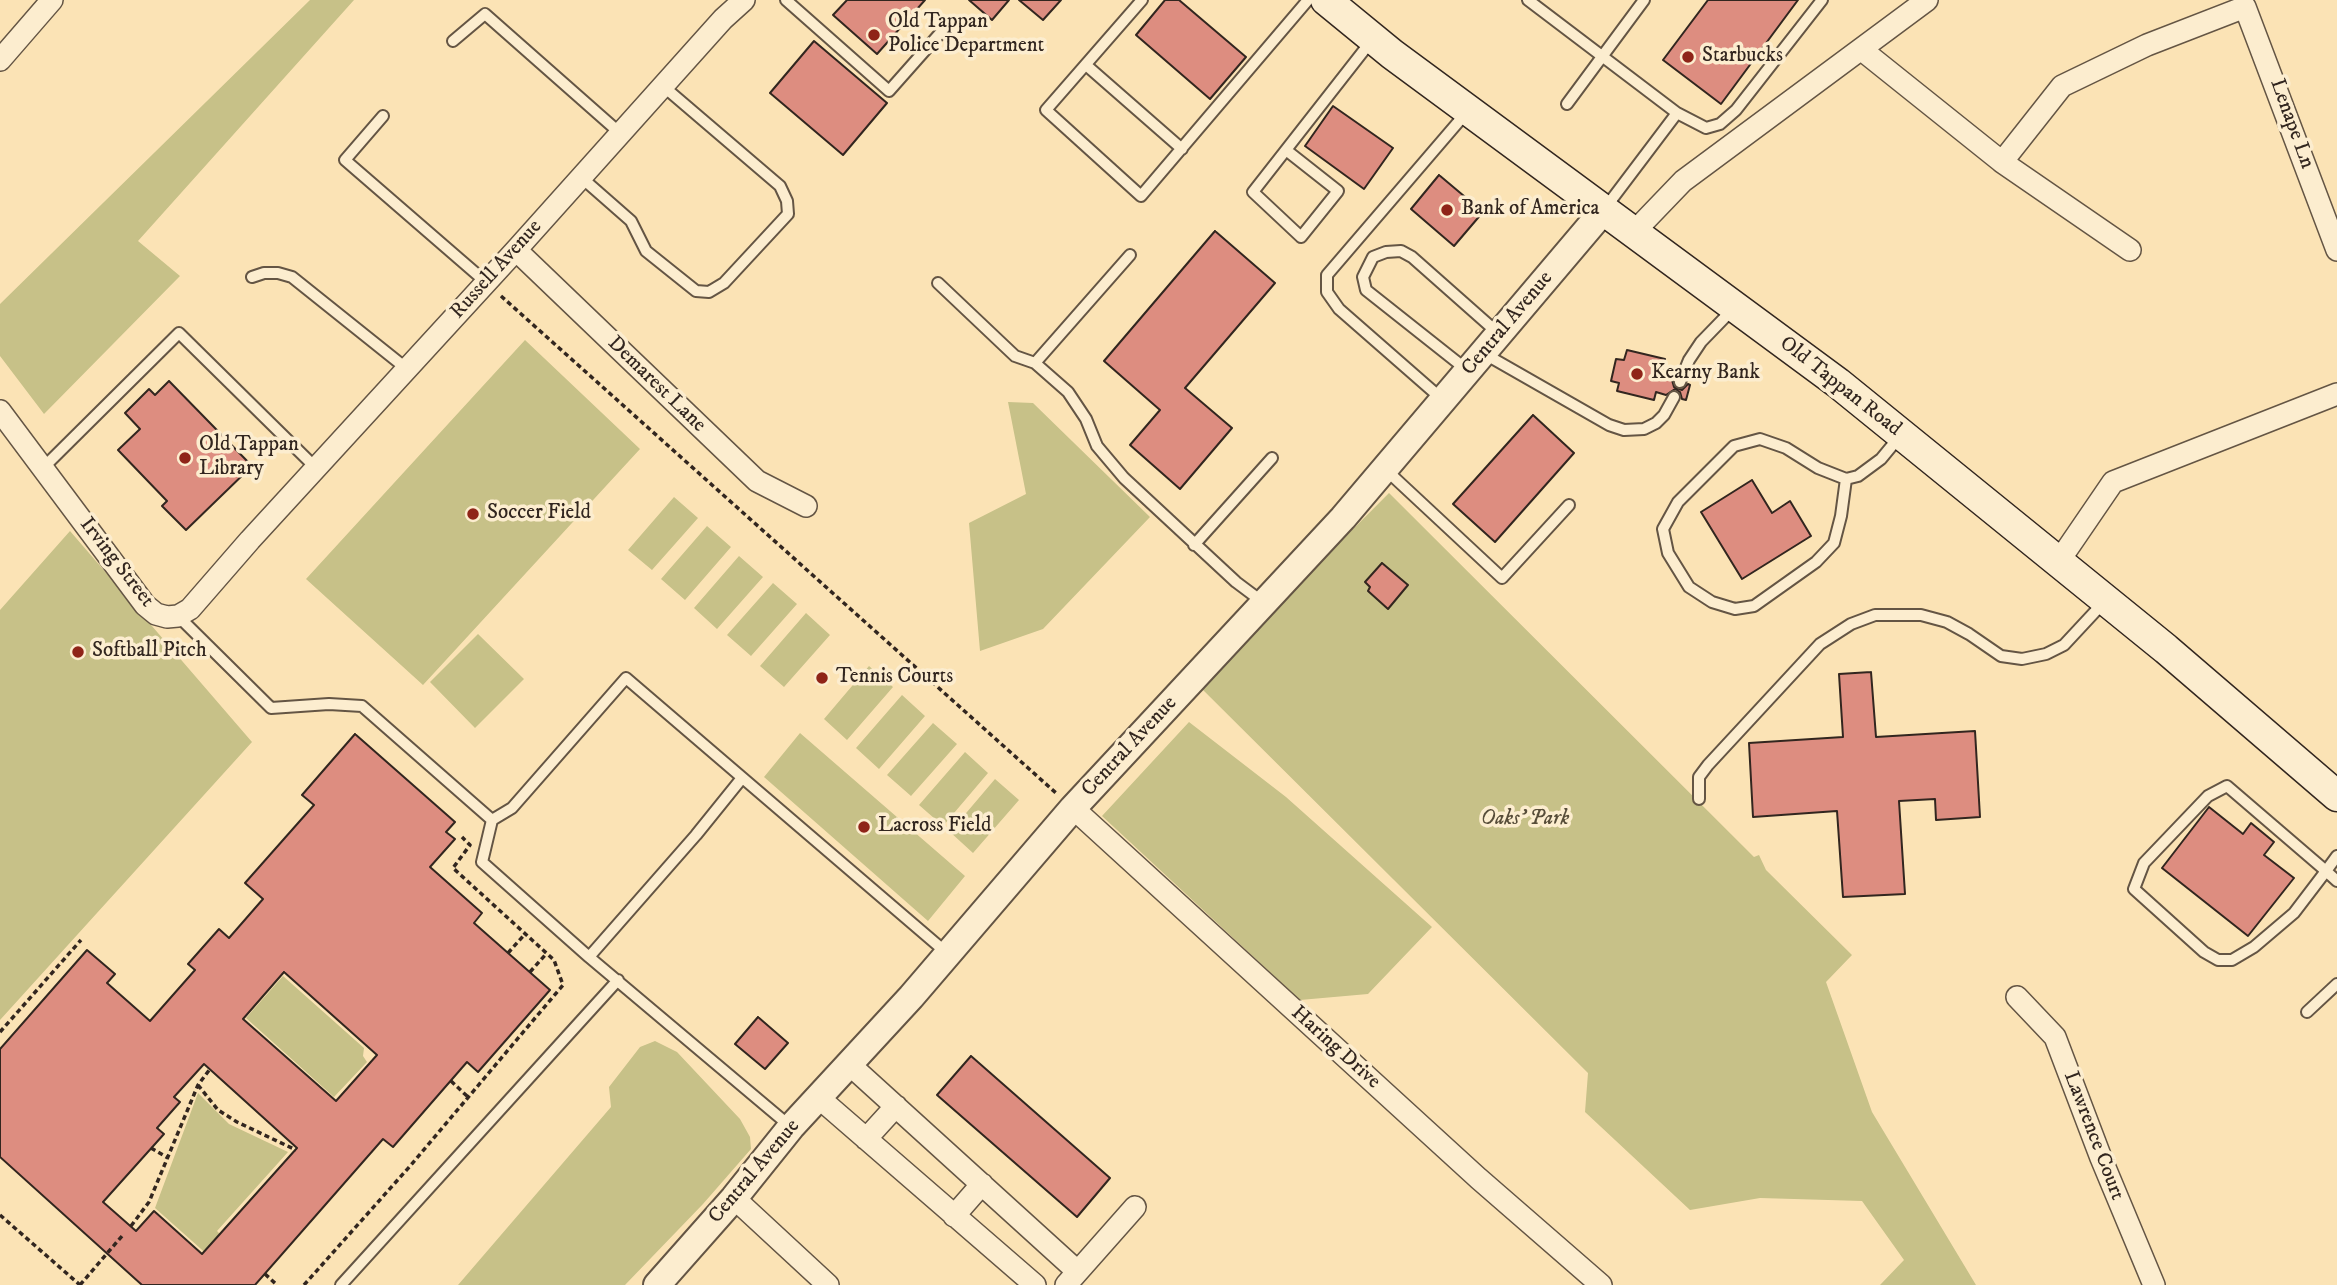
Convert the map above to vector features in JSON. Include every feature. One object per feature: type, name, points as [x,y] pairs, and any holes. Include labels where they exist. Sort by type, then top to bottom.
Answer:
[{"type":"main road","name":"Old Tappan Road","points":[[1326,0],[1468,110],[1838,383],[2059,561],[2337,796]]},
{"type":"street","points":[[0,60],[52,0]]},
{"type":"street","name":"Russell Avenue","points":[[250,540],[582,178],[723,19],[744,0]]},
{"type":"street","points":[[1634,232],[1683,181],[1927,0]]},
{"type":"street","points":[[2002,162],[2062,86],[2244,2],[2337,249]]},
{"type":"street","points":[[1862,50],[2002,162],[2130,250]]},
{"type":"street","name":"Central Avenue","points":[[657,1285],[734,1198],[791,1127],[948,954],[1073,808],[1343,518],[1604,210]]},
{"type":"street","name":"Demarest Lane","points":[[516,250],[757,481],[806,506]]},
{"type":"street","points":[[2059,561],[2113,482],[2337,394]]},
{"type":"street","name":"Irving Street","points":[[0,411],[145,605],[156,614],[178,616],[190,610],[250,540]]},
{"type":"street","name":"Haring Drive","points":[[1073,808],[1468,1169],[1601,1285]]},
{"type":"street","name":"Lawrence Court","points":[[2017,997],[2055,1037],[2101,1158],[2154,1285]]},
{"type":"street","points":[[849,1064],[982,1184],[1071,1278],[1135,1207]]},
{"type":"street","points":[[818,1097],[1035,1285]]},
{"type":"street","points":[[866,1139],[896,1107]]},
{"type":"street","points":[[954,1216],[982,1184]]},
{"type":"street","points":[[734,1198],[828,1285]]},
{"type":"lane","points":[[788,0],[889,90],[951,21]]},
{"type":"lane","points":[[1142,0],[1046,110],[1141,196],[1308,0]]},
{"type":"lane","points":[[1528,0],[1678,113],[1706,128],[1720,124],[1736,110],[1822,0]]},
{"type":"lane","points":[[1567,104],[1644,0]]},
{"type":"lane","points":[[1286,150],[1338,191],[1301,237],[1253,192],[1286,150],[1374,38],[1354,10]]},
{"type":"lane","points":[[453,41],[485,13],[621,134]]},
{"type":"lane","points":[[1086,65],[1182,149]]},
{"type":"lane","points":[[582,178],[631,221],[646,251],[696,291],[709,292],[724,283],[788,214],[787,201],[780,186],[663,86]]},
{"type":"lane","points":[[1443,400],[1339,309],[1327,292],[1327,275],[1468,110]]},
{"type":"lane","points":[[1604,210],[1678,113]]},
{"type":"lane","points":[[383,116],[345,160],[486,282]]},
{"type":"lane","points":[[1483,352],[1412,257],[1401,251],[1386,252],[1373,257],[1363,277],[1366,290],[1483,352],[1609,425],[1636,431],[1656,423],[1674,397]]},
{"type":"lane","points":[[1035,363],[1130,255]]},
{"type":"lane","points":[[252,277],[264,273],[278,273],[292,277],[407,369]]},
{"type":"lane","points":[[939,283],[1015,356],[1035,363],[1068,392],[1086,419],[1097,446],[1117,470],[1194,544],[1264,603]]},
{"type":"lane","points":[[1679,382],[1689,359],[1701,342],[1734,307]]},
{"type":"lane","points":[[43,468],[179,333],[316,468]]},
{"type":"lane","points":[[1846,479],[1834,543],[1816,562],[1754,607],[1735,609],[1712,602],[1689,587],[1668,553],[1663,529],[1678,502],[1734,446],[1760,439],[1786,448],[1818,468],[1846,479],[1858,476],[1881,459],[1902,434]]},
{"type":"lane","points":[[1194,544],[1272,457]]},
{"type":"lane","points":[[1385,469],[1502,578],[1569,505]]},
{"type":"lane","points":[[1699,799],[1699,777],[1707,765],[1820,643],[1851,624],[1875,615],[1921,615],[1947,622],[2001,656],[2022,659],[2046,654],[2064,645],[2106,600]]},
{"type":"lane","points":[[178,616],[271,708],[362,706],[492,820]]},
{"type":"lane","points":[[791,1127],[589,957],[482,862],[492,820],[512,808],[626,678],[948,954]]},
{"type":"lane","points":[[589,957],[742,778]]},
{"type":"lane","points":[[2337,856],[2326,871],[2294,913],[2254,947],[2232,960],[2218,960],[2204,952],[2134,890],[2144,863],[2202,801],[2216,790],[2227,786],[2326,871],[2337,881]]},
{"type":"lane","points":[[341,1285],[618,980]]},
{"type":"lane","points":[[2307,1012],[2337,984]]},
{"type":"path","points":[[486,282],[1073,808]]},
{"type":"path","points":[[304,1285],[563,985],[554,961],[453,868],[470,845],[462,837]]},
{"type":"path","points":[[509,953],[525,934]]},
{"type":"path","points":[[0,1032],[81,940]]},
{"type":"path","points":[[530,972],[547,954]]},
{"type":"path","points":[[131,1226],[149,1202],[198,1086],[210,1069]]},
{"type":"path","points":[[451,1081],[468,1097]]},
{"type":"path","points":[[198,1086],[218,1110],[227,1116],[296,1150]]},
{"type":"path","points":[[151,1148],[168,1158]]},
{"type":"path","points":[[0,1215],[80,1285],[122,1236]]},
{"type":"path","points":[[265,1274],[277,1285]]},
{"type":"green space","points":[[310,0],[354,0],[138,241],[180,276],[44,414],[0,356],[0,304]]},
{"type":"green space","name":"Soccer Field","points":[[525,340],[640,449],[423,685],[306,579]]},
{"type":"green space","points":[[1008,402],[1033,403],[1150,517],[1043,629],[980,651],[969,523],[1026,494]]},
{"type":"green space","name":"Oaks' Park","points":[[1389,493],[1754,857],[1759,855],[1766,870],[1852,955],[1826,982],[1872,1112],[1976,1285],[1880,1285],[1904,1260],[1862,1201],[1760,1198],[1690,1210],[1585,1112],[1588,1073],[1198,685]]},
{"type":"green space","points":[[674,497],[698,518],[652,570],[628,550]]},
{"type":"green space","points":[[707,526],[731,547],[685,600],[661,579]]},
{"type":"green space","points":[[70,531],[252,742],[0,1020],[0,610]]},
{"type":"green space","points":[[739,556],[763,577],[717,629],[694,608]]},
{"type":"green space","points":[[773,583],[797,604],[751,656],[727,635]]},
{"type":"green space","points":[[806,613],[830,635],[784,687],[760,666]]},
{"type":"green space","points":[[478,634],[524,679],[475,728],[430,682]]},
{"type":"green space","points":[[869,666],[893,687],[847,740],[824,719]]},
{"type":"green space","points":[[902,695],[925,716],[879,769],[856,748]]},
{"type":"green space","points":[[1189,722],[1286,797],[1432,927],[1368,994],[1300,1000],[1102,816]]},
{"type":"green space","points":[[933,723],[957,744],[911,796],[887,775]]},
{"type":"green space","name":"Lacross Field","points":[[800,733],[965,876],[928,921],[764,777]]},
{"type":"green space","points":[[965,752],[988,773],[943,826],[919,805]]},
{"type":"green space","points":[[995,779],[1019,800],[973,853],[950,832]]},
{"type":"green space","points":[[283,976],[364,1048],[363,1056],[367,1062],[334,1097],[246,1018]]},
{"type":"green space","points":[[655,1041],[677,1052],[740,1119],[750,1137],[751,1149],[703,1204],[625,1285],[458,1285],[611,1107],[609,1087],[640,1047]]},
{"type":"green space","points":[[198,1093],[229,1124],[288,1152],[217,1231],[226,1240],[210,1257],[155,1208]]},
{"type":"building","name":"Old Tappan Police Department","points":[[847,0],[925,0],[877,54],[833,15]]},
{"type":"building","points":[[969,0],[1009,0],[992,20]]},
{"type":"building","points":[[1019,0],[1061,0],[1043,20]]},
{"type":"building","points":[[1165,0],[1179,0],[1246,57],[1210,99],[1136,35]]},
{"type":"building","points":[[1708,0],[1798,0],[1721,104],[1663,60]]},
{"type":"building","points":[[814,41],[887,103],[843,155],[770,93]]},
{"type":"building","points":[[1333,106],[1393,148],[1364,189],[1305,146]]},
{"type":"building","name":"Bank of America","points":[[1439,175],[1483,212],[1454,246],[1411,209]]},
{"type":"building","points":[[1215,231],[1275,283],[1185,388],[1232,428],[1180,489],[1130,445],[1160,410],[1104,361]]},
{"type":"building","name":"Kearny Bank","points":[[1627,350],[1665,359],[1662,368],[1671,370],[1669,379],[1674,387],[1682,390],[1690,385],[1686,400],[1682,399],[1680,392],[1675,389],[1666,395],[1656,392],[1654,400],[1617,391],[1619,383],[1611,381],[1616,359],[1624,360]]},
{"type":"building","name":"Old Tappan Library","points":[[169,381],[252,466],[186,530],[162,506],[167,501],[118,450],[140,429],[125,413],[149,389],[155,395]]},
{"type":"building","points":[[1533,415],[1574,453],[1495,542],[1453,504]]},
{"type":"building","points":[[1752,480],[1772,513],[1790,501],[1811,536],[1742,579],[1701,512]]},
{"type":"building","points":[[1382,563],[1408,585],[1388,609],[1368,591],[1370,587],[1365,582]]},
{"type":"building","points":[[1871,672],[1876,737],[1975,731],[1980,817],[1936,820],[1935,799],[1899,801],[1905,894],[1843,897],[1837,811],[1753,817],[1749,743],[1843,737],[1839,674]]},
{"type":"building","points":[[355,734],[455,822],[446,832],[455,839],[430,867],[482,913],[474,923],[550,990],[478,1072],[467,1062],[393,1147],[383,1139],[255,1285],[142,1285],[0,1157],[0,1049],[87,950],[115,974],[107,983],[150,1021],[195,970],[188,964],[219,929],[229,938],[263,899],[245,883],[314,805],[302,795]],"holes":[[[284,972],[377,1055],[336,1101],[243,1019]],[[204,1064],[297,1148],[202,1254],[154,1211],[136,1231],[103,1202],[164,1134],[157,1128],[180,1102],[174,1097]]]},
{"type":"building","points":[[2209,807],[2243,834],[2251,823],[2274,842],[2264,855],[2294,878],[2248,936],[2162,868]]},
{"type":"building","points":[[758,1017],[788,1043],[765,1069],[735,1044]]},
{"type":"building","points":[[971,1056],[1110,1178],[1077,1217],[937,1095]]},
{"type":"place","name":"Old Tappan Police Department","points":[[874,35]]},
{"type":"place","name":"Starbucks","points":[[1688,57]]},
{"type":"place","name":"Bank of America","points":[[1447,210]]},
{"type":"place","name":"Kearny Bank","points":[[1637,374]]},
{"type":"place","name":"Old Tappan Library","points":[[185,458]]},
{"type":"place","name":"Soccer Field","points":[[473,514]]},
{"type":"place","name":"Softball Pitch","points":[[78,652]]},
{"type":"place","name":"Tennis Courts","points":[[822,678]]},
{"type":"place","name":"Lacross Field","points":[[864,827]]}]
